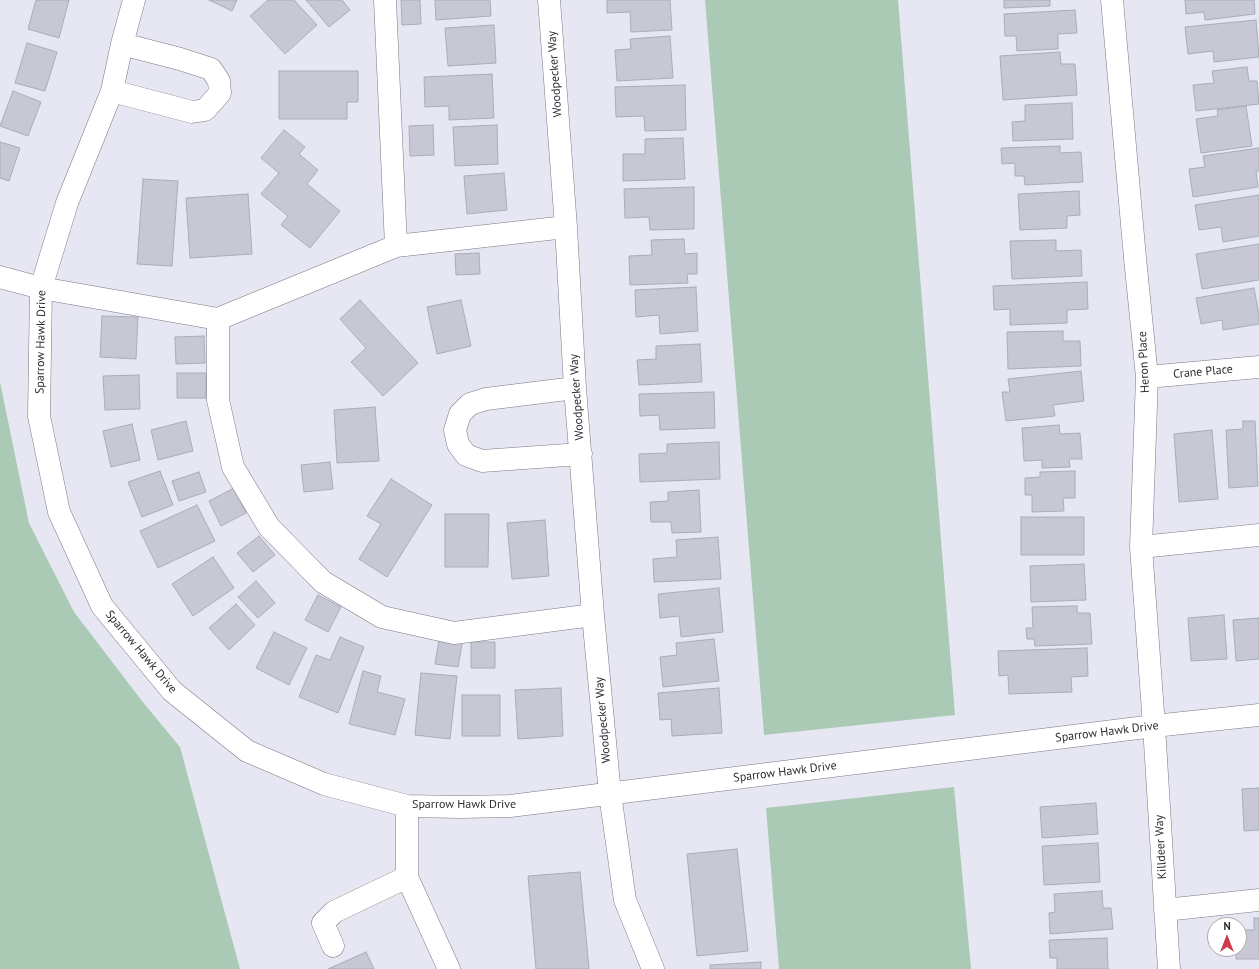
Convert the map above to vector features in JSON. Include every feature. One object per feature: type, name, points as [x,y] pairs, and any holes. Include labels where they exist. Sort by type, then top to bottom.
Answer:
[{"type":"street","name":"Sparrow Hawk Drive","points":[[134,0],[122,44],[112,91],[67,203],[41,288],[39,416],[59,512],[102,606],[172,691],[247,751],[324,784],[407,806],[510,806],[1154,726],[1259,715]]},
{"type":"street","points":[[385,0],[396,246]]},
{"type":"street","name":"Woodpecker Way","points":[[549,0],[566,227],[575,388],[593,615],[610,794],[625,900],[653,969]]},
{"type":"street","name":"Heron Place","points":[[1112,0],[1147,377],[1141,547],[1154,726]]},
{"type":"street","points":[[112,91],[192,112],[205,110],[220,93],[219,81],[211,69],[180,59],[122,44]]},
{"type":"street","points":[[0,278],[41,288],[218,319],[396,246],[566,227]]},
{"type":"street","points":[[218,319],[218,400],[233,467],[269,527],[323,582],[382,617],[454,633],[593,615]]},
{"type":"street","name":"Crane Place","points":[[1147,377],[1259,367]]},
{"type":"street","points":[[575,388],[486,399],[470,404],[460,414],[455,430],[458,444],[466,455],[482,461],[581,454]]},
{"type":"street","points":[[1141,547],[1259,535]]},
{"type":"street","name":"Killdeer Way","points":[[1154,726],[1164,910],[1169,969]]},
{"type":"street","points":[[407,806],[407,877],[449,969]]},
{"type":"street","points":[[333,946],[323,923],[334,912],[407,877]]},
{"type":"street","points":[[1164,910],[1259,900]]},
{"type":"green space","points":[[705,0],[898,0],[955,715],[764,735]]},
{"type":"green space","points":[[0,382],[29,523],[74,612],[142,701],[180,747],[240,969],[0,969]]},
{"type":"green space","points":[[954,787],[971,969],[779,969],[766,808]]},
{"type":"building","points":[[36,0],[69,0],[59,38],[28,29]]},
{"type":"building","points":[[209,0],[237,0],[232,11]]},
{"type":"building","points":[[268,0],[294,0],[317,25],[285,54],[250,16]]},
{"type":"building","points":[[306,0],[342,0],[350,10],[329,27]]},
{"type":"building","points":[[401,0],[420,0],[421,24],[402,25]]},
{"type":"building","points":[[435,0],[490,0],[491,16],[436,20]]},
{"type":"building","points":[[607,0],[670,0],[672,30],[631,32],[630,12],[607,13]]},
{"type":"building","points":[[1004,0],[1050,0],[1050,6],[1004,8]]},
{"type":"building","points":[[1185,0],[1254,0],[1255,14],[1205,20],[1204,12],[1186,14]]},
{"type":"building","points":[[1075,10],[1077,33],[1058,34],[1058,49],[1017,51],[1016,36],[1005,36],[1004,14]]},
{"type":"building","points":[[1256,20],[1259,57],[1214,62],[1213,51],[1188,54],[1185,27]]},
{"type":"building","points":[[494,25],[496,63],[448,66],[445,28]]},
{"type":"building","points":[[670,36],[673,78],[617,81],[615,50],[631,49],[630,39]]},
{"type":"building","points":[[27,43],[57,52],[45,91],[15,83]]},
{"type":"building","points":[[1060,52],[1061,64],[1075,64],[1077,95],[1003,100],[1000,56]]},
{"type":"building","points":[[1247,67],[1249,81],[1257,81],[1259,104],[1196,111],[1193,85],[1214,83],[1212,71]]},
{"type":"building","points":[[279,71],[358,71],[358,102],[347,102],[347,119],[279,119]]},
{"type":"building","points":[[492,74],[494,118],[449,120],[449,106],[425,107],[424,77]]},
{"type":"building","points":[[685,85],[686,130],[645,131],[644,116],[616,117],[615,87]]},
{"type":"building","points":[[13,91],[41,102],[28,136],[0,126]]},
{"type":"building","points":[[1072,103],[1073,139],[1013,141],[1012,122],[1025,121],[1025,105]]},
{"type":"building","points":[[1246,106],[1252,146],[1201,153],[1196,119],[1218,116],[1217,110]]},
{"type":"building","points":[[433,125],[434,155],[410,156],[409,126]]},
{"type":"building","points":[[497,125],[498,164],[455,166],[453,127]]},
{"type":"building","points":[[284,130],[305,147],[299,154],[318,170],[307,184],[340,211],[310,248],[281,225],[288,216],[261,194],[279,173],[261,158]]},
{"type":"building","points":[[683,138],[685,179],[623,181],[623,154],[645,154],[645,139]]},
{"type":"building","points":[[0,142],[20,148],[9,181],[0,178]]},
{"type":"building","points":[[1060,146],[1060,153],[1081,152],[1083,182],[1025,185],[1024,176],[1015,176],[1015,163],[1002,164],[1001,148]]},
{"type":"building","points":[[1259,148],[1259,171],[1256,171],[1258,187],[1193,197],[1189,169],[1205,167],[1203,156]]},
{"type":"building","points":[[504,173],[507,210],[467,214],[464,176]]},
{"type":"building","points":[[143,179],[178,181],[172,266],[137,264]]},
{"type":"building","points":[[694,187],[694,229],[650,230],[649,217],[625,218],[624,189]]},
{"type":"building","points":[[1079,191],[1080,215],[1067,216],[1067,228],[1020,230],[1018,194]]},
{"type":"building","points":[[248,194],[252,254],[190,258],[186,198]]},
{"type":"building","points":[[1259,195],[1259,236],[1223,242],[1221,227],[1199,230],[1195,205]]},
{"type":"building","points":[[684,239],[685,254],[697,253],[697,274],[687,274],[688,283],[630,285],[629,256],[652,255],[651,240]]},
{"type":"building","points":[[1056,240],[1056,251],[1081,250],[1082,276],[1012,279],[1010,241]]},
{"type":"building","points":[[1259,244],[1259,280],[1202,289],[1196,254]]},
{"type":"building","points":[[479,253],[480,274],[456,275],[455,254]]},
{"type":"building","points":[[1087,282],[1088,309],[1067,310],[1067,323],[1010,325],[1010,309],[994,310],[993,286]]},
{"type":"building","points":[[696,287],[698,331],[660,334],[659,315],[636,317],[635,290]]},
{"type":"building","points":[[1254,288],[1259,315],[1259,324],[1223,330],[1222,320],[1201,324],[1196,298]]},
{"type":"building","points":[[360,300],[418,363],[383,396],[351,362],[366,348],[340,319]]},
{"type":"building","points":[[461,300],[471,346],[437,354],[427,307]]},
{"type":"building","points":[[102,316],[138,317],[136,359],[100,357]]},
{"type":"building","points":[[1063,331],[1063,341],[1080,341],[1081,366],[1008,369],[1007,332]]},
{"type":"building","points":[[204,336],[205,363],[176,364],[175,337]]},
{"type":"building","points":[[700,344],[702,382],[639,385],[637,360],[656,359],[656,346]]},
{"type":"building","points":[[1081,371],[1084,401],[1053,405],[1055,416],[1006,421],[1002,392],[1010,392],[1008,379]]},
{"type":"building","points":[[177,373],[206,373],[206,398],[177,398]]},
{"type":"building","points":[[139,375],[140,409],[105,410],[103,376]]},
{"type":"building","points":[[714,392],[715,428],[660,430],[659,415],[640,416],[639,394]]},
{"type":"building","points":[[375,407],[379,461],[337,463],[334,410]]},
{"type":"building","points":[[186,421],[193,451],[158,460],[151,430]]},
{"type":"building","points":[[1243,421],[1255,421],[1258,486],[1229,488],[1226,430],[1243,429]]},
{"type":"building","points":[[132,424],[140,460],[111,467],[103,431]]},
{"type":"building","points":[[1059,425],[1060,434],[1080,433],[1082,459],[1069,459],[1070,467],[1042,468],[1042,460],[1024,461],[1022,428]]},
{"type":"building","points":[[1212,430],[1218,499],[1179,502],[1174,434]]},
{"type":"building","points":[[719,442],[720,479],[640,482],[639,454],[667,453],[667,444]]},
{"type":"building","points":[[330,462],[333,489],[304,492],[301,465]]},
{"type":"building","points":[[160,471],[173,505],[142,517],[128,482]]},
{"type":"building","points":[[1075,471],[1075,498],[1063,498],[1064,511],[1032,512],[1032,495],[1025,495],[1025,478],[1040,477],[1040,472]]},
{"type":"building","points":[[199,472],[206,492],[179,501],[172,481]]},
{"type":"building","points":[[391,479],[432,505],[387,577],[359,559],[381,524],[367,516]]},
{"type":"building","points":[[234,488],[246,513],[221,526],[209,501]]},
{"type":"building","points":[[699,490],[701,532],[672,533],[671,522],[651,522],[650,502],[668,501],[668,492]]},
{"type":"building","points":[[197,505],[215,541],[158,568],[140,531]]},
{"type":"building","points":[[445,514],[489,514],[488,567],[445,567]]},
{"type":"building","points":[[1021,517],[1084,517],[1084,555],[1021,555]]},
{"type":"building","points":[[545,520],[549,576],[512,579],[507,523]]},
{"type":"building","points":[[259,536],[275,555],[253,572],[237,553]]},
{"type":"building","points":[[718,537],[721,579],[654,582],[653,559],[677,557],[676,540]]},
{"type":"building","points":[[213,557],[234,588],[193,616],[172,584]]},
{"type":"building","points":[[1084,564],[1086,600],[1031,602],[1030,566]]},
{"type":"building","points":[[256,581],[275,603],[258,618],[238,597]]},
{"type":"building","points":[[719,588],[723,632],[681,637],[679,616],[660,618],[658,594]]},
{"type":"building","points":[[318,595],[341,607],[328,632],[305,620]]},
{"type":"building","points":[[236,604],[255,625],[229,650],[209,628]]},
{"type":"building","points":[[1077,606],[1077,613],[1090,613],[1092,644],[1035,646],[1034,639],[1027,639],[1026,628],[1033,628],[1032,607]]},
{"type":"building","points":[[1224,615],[1227,659],[1191,661],[1188,618]]},
{"type":"building","points":[[1259,618],[1259,659],[1236,661],[1233,620]]},
{"type":"building","points":[[274,632],[307,648],[289,685],[256,668]]},
{"type":"building","points":[[340,637],[364,647],[338,713],[299,697],[316,655],[330,660]]},
{"type":"building","points":[[714,639],[719,681],[663,687],[660,657],[677,655],[676,643]]},
{"type":"building","points":[[439,640],[462,644],[458,667],[435,664]]},
{"type":"building","points":[[471,642],[495,642],[495,668],[471,668]]},
{"type":"building","points":[[1087,648],[1088,676],[1071,677],[1072,692],[1009,694],[1008,675],[999,676],[998,651]]},
{"type":"building","points":[[363,671],[381,676],[377,692],[405,699],[395,735],[349,724]]},
{"type":"building","points":[[421,673],[457,676],[450,739],[415,735]]},
{"type":"building","points":[[561,688],[563,736],[518,739],[515,690]]},
{"type":"building","points":[[719,688],[722,733],[672,736],[671,719],[660,720],[658,693]]},
{"type":"building","points":[[462,695],[500,695],[500,736],[462,736]]},
{"type":"building","points":[[1259,788],[1259,830],[1244,831],[1242,789]]},
{"type":"building","points":[[1096,803],[1098,834],[1042,838],[1040,807]]},
{"type":"building","points":[[1098,843],[1100,882],[1044,885],[1042,846]]},
{"type":"building","points":[[737,849],[748,951],[697,956],[687,854]]},
{"type":"building","points":[[580,872],[589,969],[536,969],[528,876]]},
{"type":"building","points":[[1102,891],[1103,908],[1111,908],[1113,929],[1050,934],[1049,913],[1055,912],[1054,894]]},
{"type":"building","points":[[1254,918],[1259,918],[1259,959],[1236,959],[1236,957],[1247,957],[1247,930],[1254,930]]},
{"type":"building","points":[[1107,938],[1108,969],[1057,969],[1057,958],[1050,958],[1049,940]]},
{"type":"building","points":[[366,952],[374,969],[328,969]]},
{"type":"building","points":[[761,962],[761,969],[710,969],[710,965]]}]
